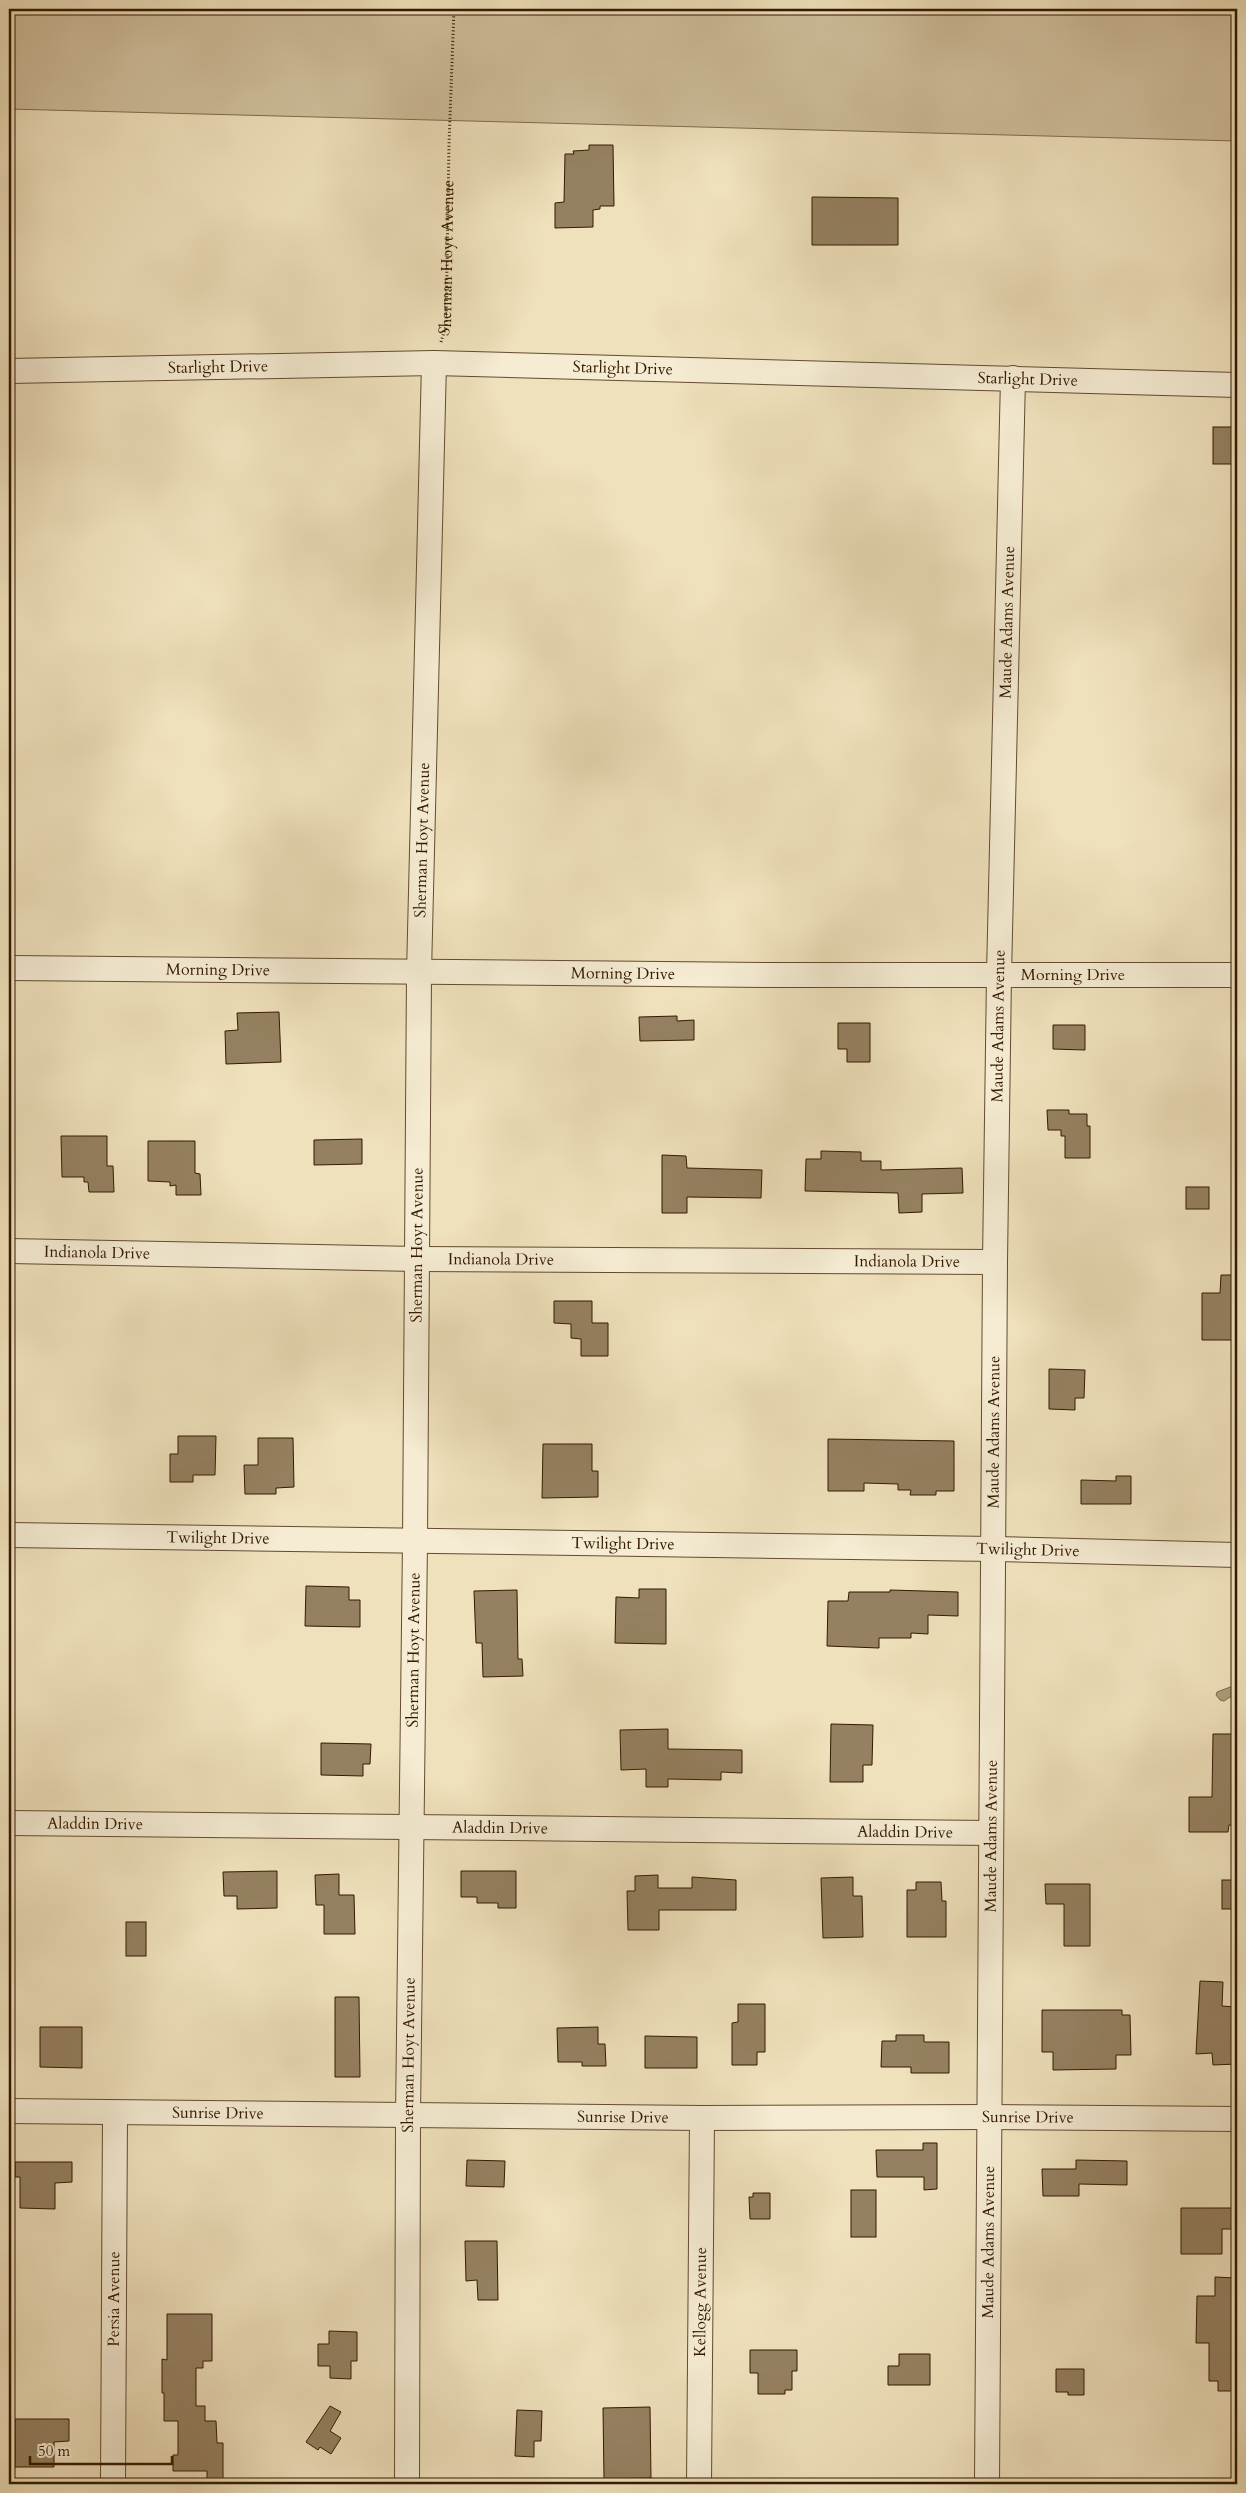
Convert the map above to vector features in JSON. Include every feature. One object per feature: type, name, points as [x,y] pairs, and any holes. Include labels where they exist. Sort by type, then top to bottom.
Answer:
[{"type":"street","name":"Starlight Drive","points":[[9,371],[434,363],[1237,385]]},
{"type":"street","name":"Sherman Hoyt Avenue","points":[[406,2484],[408,2116],[416,1542],[419,973],[434,363]]},
{"type":"street","name":"Maude Adams Avenue","points":[[987,2484],[998,974],[1013,378]]},
{"type":"street","name":"Morning Drive","points":[[9,968],[419,973],[1237,975]]},
{"type":"street","name":"Indianola Drive","points":[[9,1251],[417,1259],[995,1262]]},
{"type":"street","name":"Twilight Drive","points":[[9,1536],[994,1549],[1237,1555]]},
{"type":"street","name":"Aladdin Drive","points":[[9,1823],[991,1833]]},
{"type":"street","name":"Sunrise Drive","points":[[9,2111],[702,2118],[990,2117],[1237,2119]]},
{"type":"street","name":"Persia Avenue","points":[[113,2484],[115,2113]]},
{"type":"street","name":"Kellogg Avenue","points":[[699,2484],[702,2118]]},
{"type":"path","name":"Sherman Hoyt Avenue","points":[[434,363],[446,326],[448,144],[454,9]]},
{"type":"shaded area","points":[[9,9],[1237,9],[1237,141],[9,109]]},
{"type":"shaded area","points":[[1233,1686],[1237,1687],[1237,1697],[1230,1697],[1224,1701],[1220,1700],[1216,1695],[1217,1692]]},
{"type":"building","points":[[589,145],[613,145],[614,206],[600,206],[600,209],[593,210],[593,227],[555,228],[555,203],[564,202],[565,154],[574,154],[573,151],[589,150]]},
{"type":"building","points":[[812,197],[898,198],[898,245],[812,245]]},
{"type":"building","points":[[1213,427],[1237,427],[1237,464],[1213,464]]},
{"type":"building","points":[[279,1012],[281,1062],[226,1064],[225,1031],[238,1030],[237,1013]]},
{"type":"building","points":[[677,1016],[677,1021],[694,1020],[694,1040],[640,1041],[639,1017]]},
{"type":"building","points":[[838,1023],[870,1023],[870,1062],[847,1062],[847,1049],[838,1049]]},
{"type":"building","points":[[1053,1025],[1085,1025],[1085,1050],[1053,1049]]},
{"type":"building","points":[[1047,1110],[1069,1110],[1069,1114],[1087,1114],[1087,1126],[1090,1126],[1090,1158],[1065,1158],[1065,1136],[1061,1136],[1061,1130],[1048,1130]]},
{"type":"building","points":[[61,1136],[107,1136],[107,1166],[113,1166],[114,1192],[89,1192],[88,1182],[84,1182],[84,1177],[62,1177]]},
{"type":"building","points":[[362,1139],[362,1164],[314,1165],[314,1140]]},
{"type":"building","points":[[148,1141],[195,1141],[195,1173],[200,1174],[201,1195],[176,1195],[176,1185],[170,1186],[170,1182],[148,1181]]},
{"type":"building","points":[[821,1151],[861,1152],[861,1161],[881,1161],[881,1170],[962,1168],[963,1193],[922,1194],[922,1212],[899,1213],[898,1193],[805,1191],[806,1159],[821,1159]]},
{"type":"building","points":[[662,1155],[686,1156],[687,1168],[762,1170],[761,1198],[687,1197],[687,1213],[662,1213]]},
{"type":"building","points":[[1186,1187],[1209,1187],[1209,1209],[1186,1209]]},
{"type":"building","points":[[1221,1275],[1237,1275],[1237,1340],[1202,1340],[1202,1293],[1220,1293]]},
{"type":"building","points":[[554,1301],[592,1301],[592,1323],[608,1323],[608,1356],[581,1356],[581,1339],[571,1338],[571,1324],[554,1323]]},
{"type":"building","points":[[1049,1369],[1085,1370],[1084,1398],[1075,1398],[1075,1410],[1049,1409]]},
{"type":"building","points":[[178,1436],[216,1436],[215,1475],[193,1475],[193,1482],[170,1482],[170,1454],[178,1454]]},
{"type":"building","points":[[258,1438],[293,1438],[294,1487],[276,1488],[276,1494],[245,1494],[244,1465],[258,1465]]},
{"type":"building","points":[[828,1439],[954,1441],[954,1491],[936,1491],[936,1495],[910,1495],[911,1490],[898,1490],[898,1484],[864,1483],[864,1491],[828,1491]]},
{"type":"building","points":[[543,1444],[592,1444],[592,1471],[598,1471],[598,1497],[542,1498]]},
{"type":"building","points":[[1116,1476],[1131,1476],[1131,1504],[1081,1504],[1081,1480],[1116,1481]]},
{"type":"building","points":[[306,1586],[349,1587],[349,1600],[360,1600],[360,1627],[305,1626]]},
{"type":"building","points":[[639,1589],[666,1589],[666,1644],[615,1643],[616,1597],[639,1598]]},
{"type":"building","points":[[517,1590],[518,1659],[522,1659],[523,1676],[483,1677],[482,1643],[476,1643],[474,1591]]},
{"type":"building","points":[[890,1590],[958,1592],[958,1616],[928,1615],[928,1634],[911,1633],[911,1638],[879,1638],[879,1648],[827,1646],[828,1601],[848,1601],[849,1592],[890,1592]]},
{"type":"building","points":[[831,1724],[873,1725],[872,1765],[863,1765],[863,1782],[830,1782]]},
{"type":"building","points":[[668,1729],[668,1749],[742,1750],[742,1773],[721,1772],[721,1780],[668,1779],[668,1787],[646,1787],[646,1769],[621,1770],[620,1730]]},
{"type":"building","points":[[1213,1734],[1237,1734],[1237,1765],[1234,1765],[1233,1797],[1237,1797],[1236,1825],[1229,1825],[1228,1832],[1189,1832],[1189,1797],[1212,1797]]},
{"type":"building","points":[[321,1743],[371,1744],[370,1764],[363,1764],[363,1776],[321,1775]]},
{"type":"building","points":[[277,1871],[277,1908],[237,1909],[237,1896],[224,1896],[223,1872]]},
{"type":"building","points":[[461,1871],[516,1871],[516,1908],[498,1908],[498,1903],[477,1903],[477,1897],[461,1897]]},
{"type":"building","points":[[339,1874],[339,1895],[354,1895],[355,1934],[324,1934],[324,1905],[316,1905],[315,1875]]},
{"type":"building","points":[[658,1875],[658,1888],[692,1888],[692,1877],[736,1880],[736,1910],[659,1910],[659,1930],[628,1930],[627,1891],[635,1891],[635,1876]]},
{"type":"building","points":[[853,1877],[853,1896],[862,1896],[863,1937],[823,1938],[821,1878]]},
{"type":"building","points":[[1222,1880],[1237,1880],[1237,1909],[1222,1909]]},
{"type":"building","points":[[916,1882],[941,1882],[942,1901],[946,1901],[946,1937],[907,1937],[907,1890],[916,1890]]},
{"type":"building","points":[[1045,1884],[1090,1884],[1090,1946],[1064,1946],[1064,1904],[1046,1904]]},
{"type":"building","points":[[126,1922],[146,1922],[146,1956],[126,1956]]},
{"type":"building","points":[[1200,1981],[1223,1982],[1222,2006],[1236,2007],[1237,2064],[1213,2065],[1212,2053],[1196,2054]]},
{"type":"building","points":[[335,1997],[359,1997],[360,2077],[335,2077]]},
{"type":"building","points":[[738,2004],[765,2004],[765,2052],[757,2052],[757,2065],[732,2065],[732,2023],[738,2022]]},
{"type":"building","points":[[1042,2010],[1122,2010],[1122,2015],[1130,2015],[1131,2055],[1116,2055],[1116,2069],[1053,2070],[1053,2052],[1042,2052]]},
{"type":"building","points":[[40,2027],[82,2027],[82,2068],[40,2067]]},
{"type":"building","points":[[598,2027],[598,2044],[605,2044],[606,2066],[582,2066],[582,2062],[558,2062],[557,2028]]},
{"type":"building","points":[[896,2035],[924,2035],[924,2042],[949,2042],[949,2073],[911,2073],[911,2067],[881,2067],[882,2041],[896,2041]]},
{"type":"building","points":[[645,2036],[697,2037],[697,2068],[645,2068]]},
{"type":"building","points":[[923,2143],[937,2143],[937,2189],[924,2190],[924,2177],[877,2177],[876,2150],[923,2150]]},
{"type":"building","points":[[467,2160],[505,2161],[504,2187],[466,2186]]},
{"type":"building","points":[[1076,2160],[1127,2161],[1127,2185],[1079,2184],[1079,2196],[1043,2196],[1042,2169],[1076,2169]]},
{"type":"building","points":[[15,2162],[72,2162],[72,2182],[55,2183],[55,2209],[20,2208],[20,2177],[15,2177]]},
{"type":"building","points":[[851,2190],[876,2190],[876,2237],[851,2237]]},
{"type":"building","points":[[753,2193],[770,2193],[770,2219],[750,2219],[749,2197],[753,2197]]},
{"type":"building","points":[[1181,2208],[1237,2208],[1237,2229],[1222,2229],[1222,2254],[1181,2254]]},
{"type":"building","points":[[465,2241],[497,2241],[498,2300],[478,2300],[477,2280],[466,2281]]},
{"type":"building","points":[[1215,2277],[1236,2278],[1236,2391],[1218,2391],[1218,2381],[1209,2381],[1209,2343],[1196,2343],[1197,2296],[1215,2296]]},
{"type":"building","points":[[167,2314],[212,2314],[212,2361],[203,2361],[203,2368],[196,2368],[196,2406],[205,2406],[205,2421],[216,2421],[217,2443],[223,2443],[223,2479],[207,2479],[207,2471],[173,2471],[173,2455],[178,2455],[178,2421],[164,2421],[164,2393],[162,2393],[162,2359],[167,2360]]},
{"type":"building","points":[[329,2331],[357,2332],[357,2361],[351,2361],[351,2379],[330,2378],[330,2366],[318,2366],[318,2344],[329,2344]]},
{"type":"building","points":[[750,2350],[797,2350],[797,2371],[792,2371],[792,2390],[785,2390],[785,2394],[758,2394],[758,2373],[750,2373]]},
{"type":"building","points":[[899,2354],[930,2354],[930,2385],[888,2385],[888,2366],[899,2366]]},
{"type":"building","points":[[1056,2369],[1084,2369],[1084,2395],[1068,2395],[1068,2392],[1056,2392]]},
{"type":"building","points":[[330,2406],[341,2412],[330,2431],[341,2438],[331,2454],[320,2447],[318,2450],[306,2442]]},
{"type":"building","points":[[650,2407],[651,2478],[604,2479],[603,2408]]},
{"type":"building","points":[[517,2410],[542,2411],[541,2441],[534,2441],[534,2457],[515,2456]]},
{"type":"building","points":[[15,2419],[69,2419],[69,2441],[54,2442],[54,2467],[15,2467]]}]
